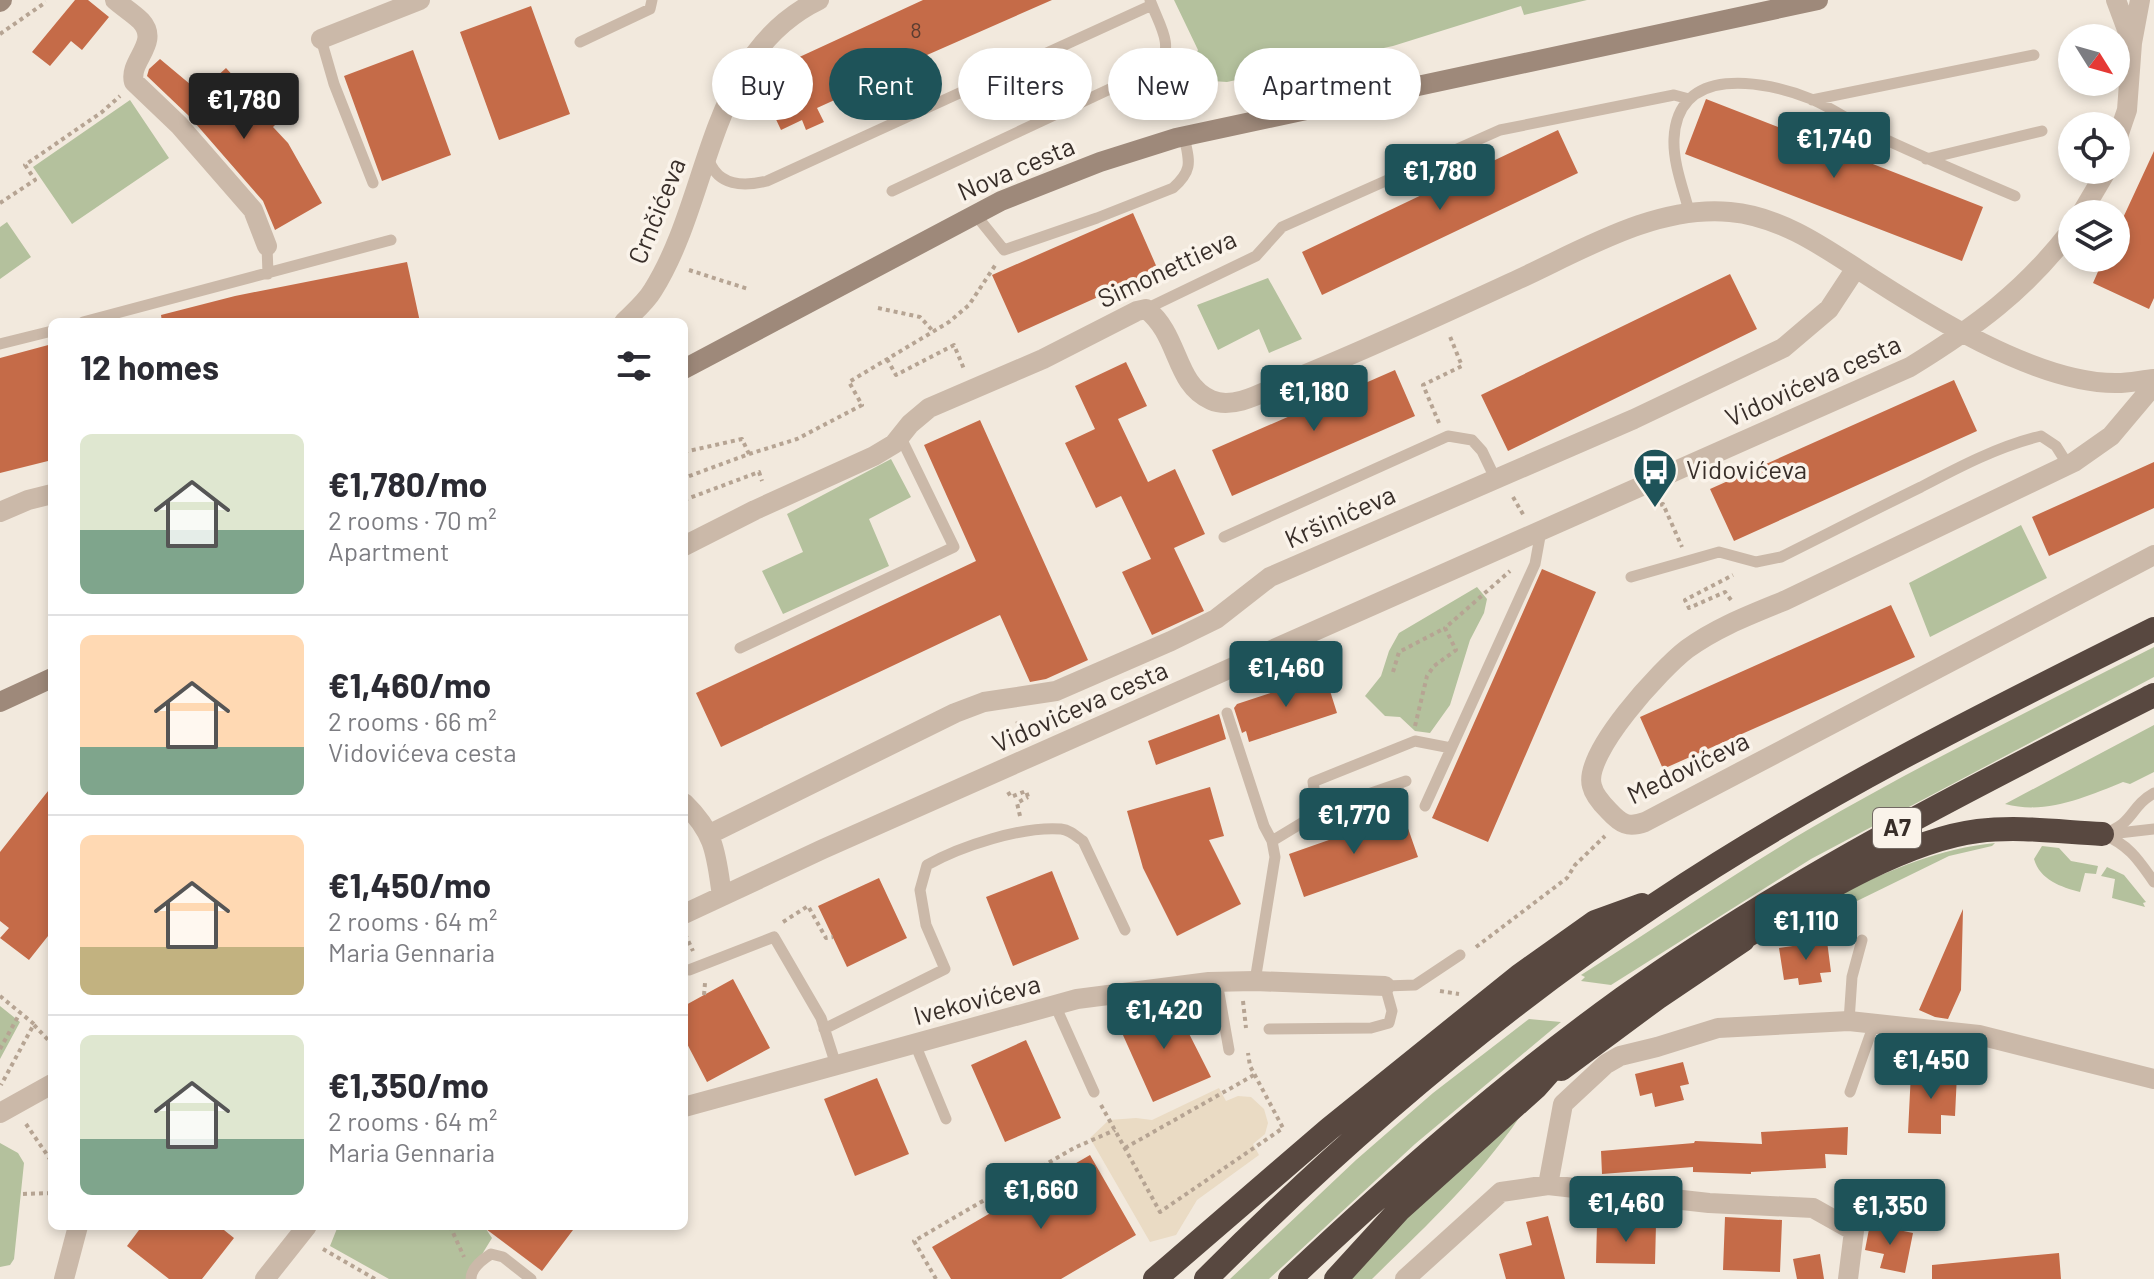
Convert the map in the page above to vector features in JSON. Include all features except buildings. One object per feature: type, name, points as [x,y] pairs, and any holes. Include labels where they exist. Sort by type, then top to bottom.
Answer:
[{"type":"highway","name":"A7","points":[[1206,1279],[1391,1105],[1546,981],[1658,903],[1798,817],[1935,740],[2154,629]]},
{"type":"highway","name":"A7","points":[[1290,1279],[1395,1181],[1507,1085],[1624,998],[1653,989],[1748,916],[1913,819],[2154,695]]},
{"type":"highway","points":[[1336,1279],[1421,1188],[1536,1087],[1618,1026],[1665,980],[1877,865],[1926,845],[1974,832],[2008,829],[2102,834]]},
{"type":"highway","points":[[1155,1279],[1329,1129],[1519,976],[1605,916],[1658,903]]},
{"type":"highway","points":[[1536,1087],[1566,1055],[1585,1026]]},
{"type":"street","points":[[115,0],[142,23],[147,33],[147,44],[133,69],[134,82],[179,125],[253,210],[267,246]]},
{"type":"street","points":[[321,39],[420,0]]},
{"type":"street","name":"Crnčićeva","points":[[628,318],[651,293],[670,259],[735,83],[751,56],[772,31],[819,0]]},
{"type":"street","name":"Nova cesta","points":[[688,367],[975,214],[1038,184],[1100,162],[1184,136],[1818,0]]},
{"type":"street","points":[[2116,0],[2132,43]]},
{"type":"street","points":[[2126,112],[2132,43],[2140,0]]},
{"type":"street","points":[[1146,309],[1165,328],[1186,380],[1201,395],[1214,402],[1235,403],[1655,220],[1689,211],[1731,212],[1767,219],[1814,240],[1932,317],[2052,371],[2087,380],[2117,383],[2154,379]]},
{"type":"street","name":"Vidovićeva cesta","points":[[688,912],[1534,524],[1910,367],[1964,334],[2044,266],[2058,248]]},
{"type":"street","name":"Kršinićeva","points":[[710,834],[955,713],[984,702],[1056,691],[1171,641],[1216,619],[1270,577],[1634,419],[1783,348],[1829,309],[1856,268]]},
{"type":"street","name":"Simonettieva","points":[[688,544],[874,456],[894,444],[910,424],[929,408],[1043,359],[1146,309]]},
{"type":"street","name":"Medovićeva","points":[[2154,385],[2111,436],[2068,465],[1786,600],[1740,618],[1687,649],[1665,667],[1625,714],[1592,768],[1591,785],[1602,804],[1620,823],[1632,827],[1645,822],[2154,555]]},
{"type":"street","points":[[0,512],[48,495]]},
{"type":"street","points":[[0,702],[48,680]]},
{"type":"street","points":[[688,807],[710,834],[722,896]]},
{"type":"street","name":"Ivekovićeva","points":[[688,1106],[1077,999],[1217,982],[1385,986]]},
{"type":"street","points":[[1548,1185],[1563,1104],[1606,1064],[1620,1056],[1718,1028],[1849,1021],[1979,1035],[2154,1079]]},
{"type":"street","points":[[0,1113],[48,1086]]},
{"type":"street","points":[[1405,1279],[1501,1192],[1548,1185],[1709,1203],[1813,1208],[1854,1231],[1848,1279]]},
{"type":"street","points":[[64,1279],[77,1230]]},
{"type":"street","points":[[265,1279],[304,1230]]},
{"type":"lane","points":[[580,42],[650,9],[652,0]]},
{"type":"lane","points":[[892,191],[1159,66],[1167,51],[1167,42],[1151,2]]},
{"type":"lane","name":"Crnčićeva","points":[[708,156],[713,171],[721,179],[747,184],[767,181],[1151,2]]},
{"type":"lane","points":[[321,39],[330,71],[373,183]]},
{"type":"lane","points":[[1812,100],[2034,55]]},
{"type":"lane","points":[[1689,211],[1676,163],[1674,140],[1677,119],[1689,99],[1710,87],[1734,81],[1762,83],[1812,100],[1926,159],[2015,196]]},
{"type":"lane","name":"Simonettieva","points":[[1146,309],[1256,256],[1282,227],[1500,130],[1674,95],[1689,99]]},
{"type":"lane","points":[[1926,159],[2042,131]]},
{"type":"lane","points":[[975,214],[1004,250],[1097,218],[1173,188],[1183,179],[1190,165],[1184,136]]},
{"type":"lane","points":[[98,318],[391,240]]},
{"type":"lane","points":[[267,246],[268,274]]},
{"type":"lane","points":[[0,344],[48,332]]},
{"type":"lane","points":[[740,648],[954,547],[900,436]]},
{"type":"lane","points":[[1224,537],[1448,436],[1472,440],[1482,451],[1495,478]]},
{"type":"lane","points":[[1631,577],[1719,552],[1756,562],[1781,557],[1937,478],[2032,438],[2041,436],[2050,440],[2068,465]]},
{"type":"lane","points":[[1425,806],[1535,564],[1534,524]]},
{"type":"lane","points":[[1227,713],[1275,857],[1274,875],[1248,981]]},
{"type":"lane","points":[[1318,813],[1313,782],[1415,741],[1451,748]]},
{"type":"lane","points":[[1272,841],[1318,813],[1406,781]]},
{"type":"lane","points":[[2102,834],[2126,823],[2140,804],[2154,793]]},
{"type":"lane","points":[[824,1029],[945,969],[926,925],[920,890],[927,865],[946,854],[1023,831],[1062,829],[1073,833],[1083,841],[1125,930]]},
{"type":"lane","points":[[2102,834],[2138,833],[2154,829]]},
{"type":"lane","points":[[2102,834],[2134,853],[2154,882]]},
{"type":"lane","points":[[689,970],[774,937],[821,1018],[836,1065]]},
{"type":"lane","points":[[1849,1021],[1852,977],[1862,940]]},
{"type":"lane","points":[[1269,1029],[1371,1028],[1389,1023],[1392,1011],[1385,986],[1415,985],[1460,955]]},
{"type":"lane","points":[[1217,982],[1229,1050]]},
{"type":"lane","points":[[1055,1005],[1094,1092]]},
{"type":"lane","points":[[1850,1092],[1874,1024]]},
{"type":"lane","points":[[915,1044],[946,1119]]},
{"type":"lane","points":[[471,1277],[481,1261],[491,1254],[503,1257],[531,1279]]},
{"type":"path","points":[[0,34],[46,2]]},
{"type":"path","points":[[0,203],[35,180],[25,165],[102,112],[126,91]]},
{"type":"path","points":[[688,477],[797,439],[862,405],[849,382],[949,322],[969,305],[1004,250]]},
{"type":"path","points":[[688,270],[748,289]]},
{"type":"path","points":[[878,308],[920,317],[933,331]]},
{"type":"path","points":[[887,359],[896,375],[954,345],[965,372]]},
{"type":"path","points":[[1441,426],[1423,385],[1462,366],[1454,347]]},
{"type":"path","points":[[688,451],[742,439],[749,454]]},
{"type":"path","points":[[688,499],[759,472],[762,482]]},
{"type":"path","points":[[1505,500],[1514,497],[1534,524]]},
{"type":"path","points":[[1663,504],[1676,536]]},
{"type":"path","points":[[1393,672],[1399,652],[1445,628],[1512,570]]},
{"type":"path","points":[[1714,586],[1685,600],[1689,608],[1725,592],[1731,600]]},
{"type":"path","points":[[1412,734],[1427,676],[1434,666],[1456,650],[1445,628]]},
{"type":"path","points":[[1015,744],[1010,735],[1020,731],[1015,720],[1024,716]]},
{"type":"path","points":[[1005,786],[1011,797],[1026,791],[1028,797]]},
{"type":"path","points":[[1460,955],[1482,943],[1567,878],[1575,865],[1620,823]]},
{"type":"path","points":[[797,914],[808,906],[826,938],[833,937]]},
{"type":"path","points":[[1246,1034],[1248,981]]},
{"type":"path","points":[[0,996],[48,1040]]},
{"type":"path","points":[[0,1049],[20,1013]]},
{"type":"path","points":[[0,1088],[34,1024]]},
{"type":"path","points":[[1101,1106],[1160,1212],[1283,1128],[1250,1066],[1248,1047]]},
{"type":"path","points":[[1125,1148],[1254,1075]]},
{"type":"path","points":[[24,1121],[48,1156]]},
{"type":"path","points":[[936,1279],[914,1241],[1074,1148],[1115,1130]]},
{"type":"path","points":[[23,1194],[48,1193]]},
{"type":"path","points":[[452,1230],[471,1277]]},
{"type":"path","points":[[323,1249],[375,1279]]},
{"type":"green space","points":[[1174,0],[1587,0],[1524,15],[1521,6],[1384,48],[1234,48],[1234,80],[1227,82],[1218,81],[1218,48],[1197,48]]},
{"type":"green space","points":[[130,100],[169,158],[72,224],[33,167]]},
{"type":"green space","points":[[7,222],[31,257],[0,279],[0,227]]},
{"type":"green space","points":[[1268,278],[1302,339],[1269,353],[1259,329],[1218,350],[1197,305]]},
{"type":"green space","points":[[891,459],[911,497],[869,519],[889,566],[783,614],[762,571],[803,552],[787,514]]},
{"type":"green space","points":[[2021,525],[2047,578],[1930,637],[1909,583]]},
{"type":"green space","points":[[1477,587],[1487,599],[1484,613],[1470,640],[1450,705],[1430,733],[1415,731],[1400,717],[1385,716],[1365,696],[1381,676],[1399,633]]},
{"type":"green space","points":[[2154,647],[2154,677],[1811,859],[1611,985],[1581,981],[1585,977],[1581,975],[1811,828],[1938,758]]},
{"type":"green space","points":[[2154,725],[2154,772],[2130,784],[2123,782],[2066,803],[2036,807],[2005,804]]},
{"type":"green space","points":[[1995,843],[1949,856],[1857,901],[1851,901],[1841,893],[1935,855]]},
{"type":"green space","points":[[2042,846],[2059,848],[2071,861],[2098,866],[2096,874],[2085,873],[2080,892],[2059,885],[2046,877],[2037,866],[2034,859]]},
{"type":"green space","points":[[2107,867],[2124,875],[2146,902],[2143,903],[2145,907],[2112,898],[2115,879],[2101,876]]},
{"type":"green space","points":[[0,1006],[20,1022],[0,1059]]},
{"type":"green space","points":[[1529,1019],[1561,1022],[1415,1144],[1269,1279],[1230,1279],[1356,1160],[1433,1093]]},
{"type":"green space","points":[[1519,1118],[1468,1182],[1372,1279],[1349,1279],[1399,1222]]},
{"type":"green space","points":[[0,1143],[18,1153],[24,1163],[14,1259],[10,1265],[0,1267]]},
{"type":"green space","points":[[336,1230],[487,1230],[492,1238],[473,1269],[473,1279],[389,1279],[330,1246]]},
{"type":"shaded area","points":[[1219,1088],[1226,1101],[1238,1096],[1251,1097],[1264,1109],[1268,1123],[1265,1134],[1253,1144],[1259,1155],[1197,1200],[1176,1235],[1150,1242],[1090,1138],[1109,1120],[1152,1120]]},
{"type":"place","name":"Vidovićeva","points":[[1655,509]]}]
